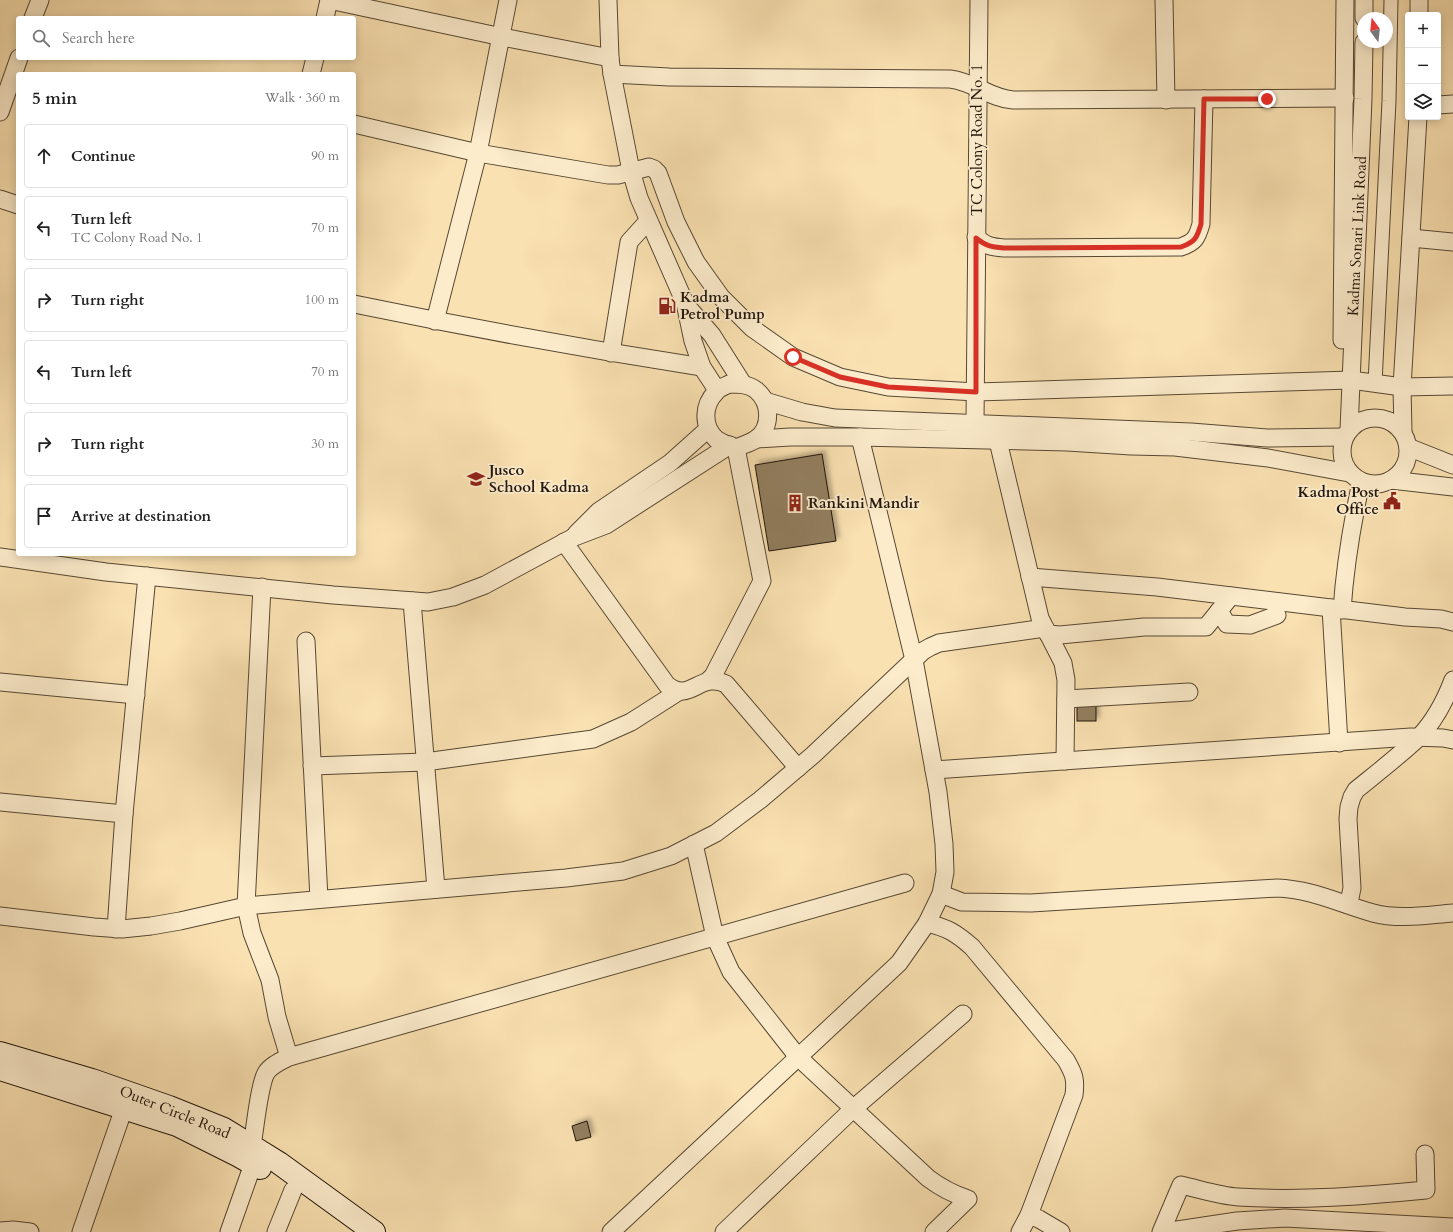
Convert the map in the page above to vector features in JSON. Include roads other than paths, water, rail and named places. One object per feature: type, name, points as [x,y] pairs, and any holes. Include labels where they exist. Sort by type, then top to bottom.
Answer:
[{"type":"main road","name":"Outer Circle Road","points":[[0,1053],[92,1080],[169,1107],[224,1129],[293,1190],[353,1232]]},
{"type":"main road","name":"Outer Circle Road","points":[[0,1069],[177,1125],[239,1156],[253,1155],[279,1162],[374,1232]]},
{"type":"street","points":[[34,16],[40,0]]},
{"type":"street","points":[[325,16],[329,0],[502,37],[611,66],[669,77],[950,79],[959,80],[996,97],[1004,99],[1166,100],[1345,98]]},
{"type":"street","points":[[435,321],[478,153],[502,37],[508,0]]},
{"type":"street","points":[[608,0],[611,66],[631,171],[648,221],[685,303],[693,341],[702,366],[717,390]]},
{"type":"street","name":"TC Colony Road No. 1","points":[[975,423],[979,0]]},
{"type":"street","points":[[1164,0],[1166,100]]},
{"type":"street","points":[[1345,0],[1346,380]]},
{"type":"street","points":[[1364,0],[1364,12]]},
{"type":"street","points":[[1376,383],[1389,109],[1391,0]]},
{"type":"street","points":[[1418,0],[1419,12]]},
{"type":"street","name":"Kadma Sonari Link Road","points":[[1346,433],[1346,380],[1363,99],[1364,48]]},
{"type":"street","points":[[0,112],[18,60]]},
{"type":"street","points":[[312,72],[314,60]]},
{"type":"street","points":[[976,238],[984,244],[1004,248],[1181,247],[1190,244],[1196,238],[1201,224],[1204,99]]},
{"type":"street","points":[[1441,104],[1453,104]]},
{"type":"street","points":[[1392,480],[1401,472],[1407,460],[1402,387],[1418,120]]},
{"type":"street","points":[[356,124],[478,153],[608,175],[618,175],[649,167],[654,169],[658,173],[676,222],[696,262],[721,297],[752,328],[793,357],[840,377],[888,387],[976,392],[1346,380],[1402,387],[1453,386]]},
{"type":"street","points":[[0,199],[16,204]]},
{"type":"street","points":[[611,353],[629,242],[648,221]]},
{"type":"street","points":[[1411,238],[1453,242]]},
{"type":"street","points":[[685,303],[712,334],[744,384]]},
{"type":"street","points":[[356,304],[435,321],[611,353],[702,366]]},
{"type":"street","points":[[733,447],[717,439],[708,429],[705,415],[708,401],[717,390],[729,384],[744,384],[756,390],[765,401],[768,415],[765,428],[756,439]]},
{"type":"street","points":[[765,401],[802,412],[835,418],[1183,431],[1267,438],[1346,433]]},
{"type":"street","points":[[1339,743],[1336,609],[1354,514],[1355,477],[1342,462],[1341,449],[1346,433],[1361,420],[1376,417],[1391,422],[1405,439],[1453,465]]},
{"type":"street","points":[[568,540],[599,511],[670,463],[708,429]]},
{"type":"street","points":[[0,557],[106,572],[333,595],[428,602],[453,597],[485,585],[568,540],[606,525],[733,447],[756,439],[790,437],[1067,442],[1175,447],[1268,458],[1355,477],[1376,485],[1392,480],[1453,487]]},
{"type":"street","points":[[610,1232],[899,963],[927,923],[940,894],[946,872],[944,844],[934,770],[914,660],[860,438]]},
{"type":"street","points":[[998,441],[1040,618],[1058,650],[1063,663],[1066,680],[1065,761]]},
{"type":"street","points":[[312,766],[425,762],[593,739],[631,722],[678,692],[708,681],[713,676],[762,581],[733,447]]},
{"type":"street","points":[[568,540],[667,685],[678,692]]},
{"type":"street","points":[[116,929],[124,814],[148,576]]},
{"type":"street","points":[[1030,577],[1157,587],[1405,617],[1441,619],[1453,622]]},
{"type":"street","points":[[262,587],[246,906],[252,933],[270,980],[277,1017],[289,1057]]},
{"type":"street","points":[[0,916],[116,929],[180,922],[246,906],[566,878],[623,871],[671,856],[716,833],[760,800],[798,768],[930,646],[939,643],[1047,631],[1060,635],[1144,627],[1206,627],[1231,596]]},
{"type":"street","points":[[412,601],[436,889]]},
{"type":"street","points":[[1219,611],[1228,624],[1250,625],[1277,615]]},
{"type":"street","points":[[306,641],[319,899]]},
{"type":"street","points":[[1346,904],[1352,893],[1348,819],[1352,797],[1356,790],[1418,737],[1434,718],[1453,680]]},
{"type":"street","points":[[708,681],[718,681],[726,684],[798,768]]},
{"type":"street","points":[[0,682],[136,695]]},
{"type":"street","points":[[1066,699],[1189,692]]},
{"type":"street","points":[[934,770],[1418,737],[1453,740]]},
{"type":"street","points":[[0,802],[124,814]]},
{"type":"street","points":[[694,844],[715,937],[730,972],[798,1057],[928,1178],[944,1189],[968,1199],[934,1232]]},
{"type":"street","points":[[229,1232],[253,1155],[262,1085],[267,1073],[276,1063],[289,1057],[905,883]]},
{"type":"street","points":[[940,894],[962,902],[1031,903],[1294,888],[1374,913],[1392,916],[1453,913]]},
{"type":"street","points":[[927,923],[940,926],[955,933],[972,947],[1066,1060],[1072,1070],[1075,1081],[1074,1095],[1029,1215],[1020,1232]]},
{"type":"street","points":[[733,1230],[854,1108],[963,1014]]},
{"type":"street","points":[[81,1232],[124,1108]]},
{"type":"street","points":[[1161,1232],[1181,1185],[1236,1197],[1292,1198],[1359,1196],[1426,1190],[1425,1154]]},
{"type":"street","points":[[276,1232],[293,1190]]},
{"type":"street","points":[[1029,1215],[1061,1232]]},
{"type":"street","points":[[1164,1232],[1237,1221],[1285,1218],[1453,1226]]},
{"type":"street","points":[[0,1231],[13,1230],[30,1232]]},
{"type":"place","name":"Kadma Petrol Pump","points":[[667,306]]},
{"type":"place","name":"Jusco School Kadma","points":[[476,479]]},
{"type":"place","name":"Kadma Post Office","points":[[1392,501]]},
{"type":"place","name":"Rankini Mandir","points":[[795,503]]}]
